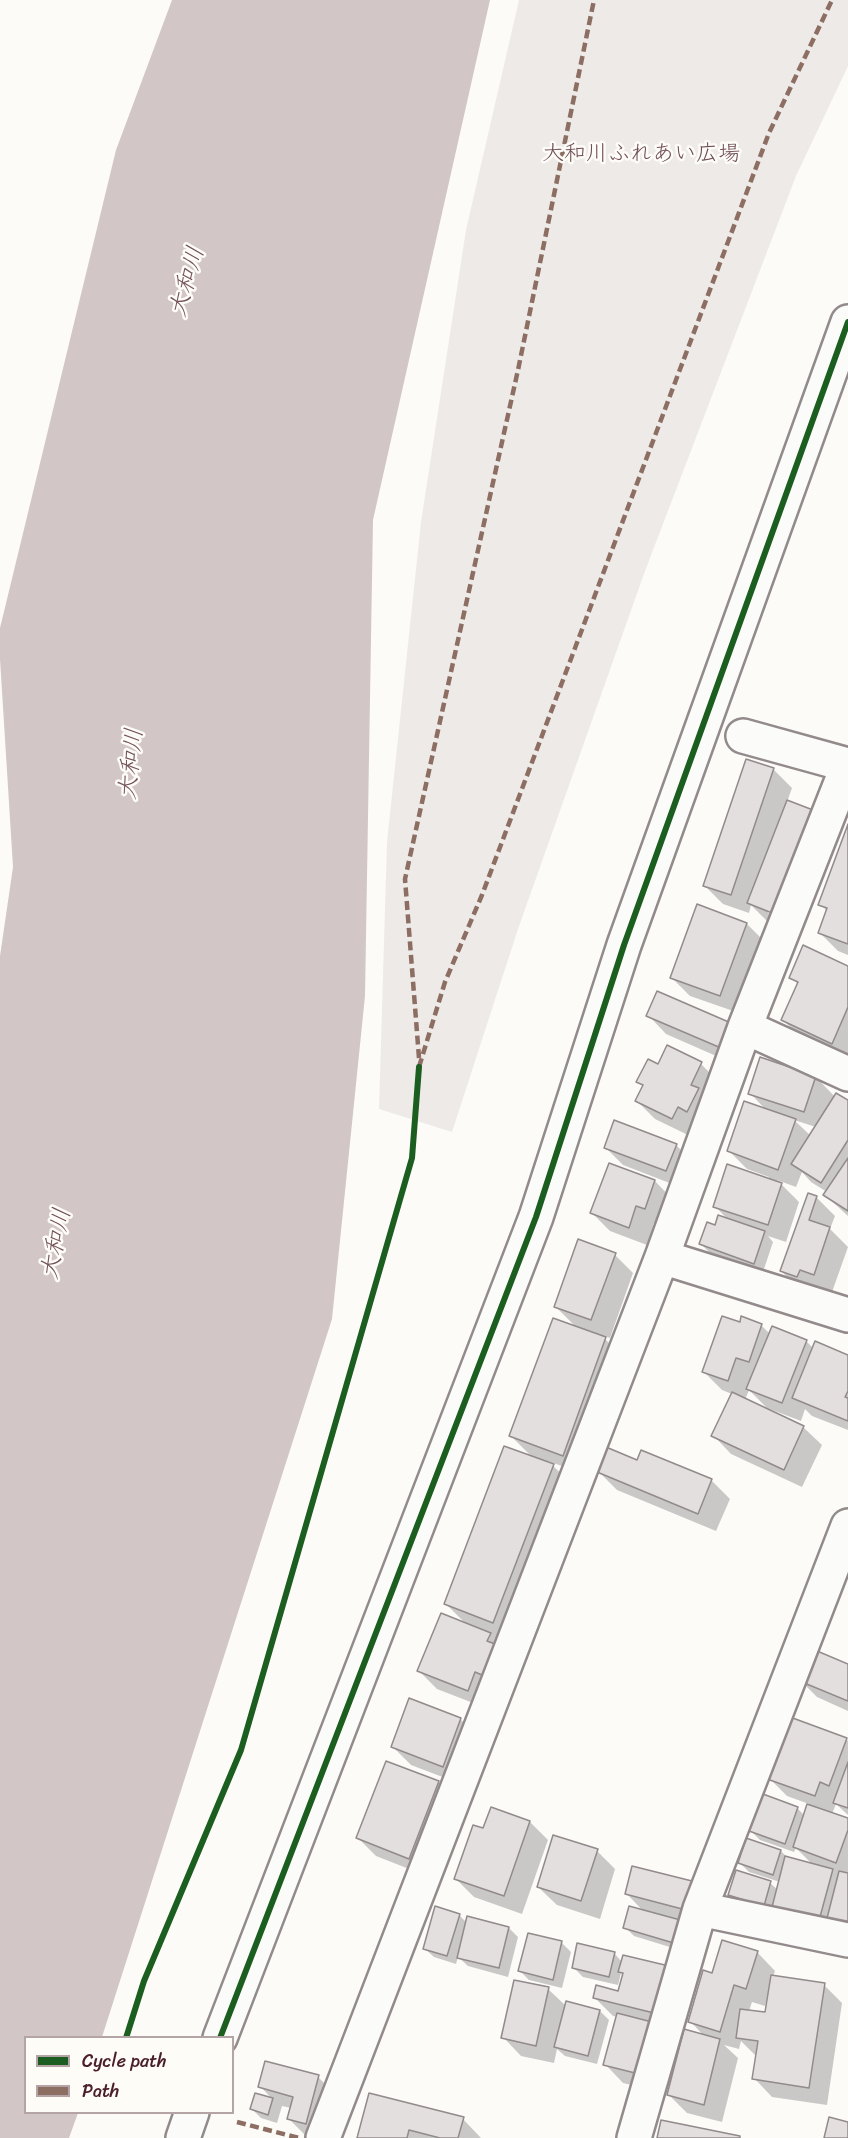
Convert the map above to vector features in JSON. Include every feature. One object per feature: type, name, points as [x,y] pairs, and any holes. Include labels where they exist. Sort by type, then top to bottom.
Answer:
[{"type":"street","points":[[220,2036],[536,1217],[624,945],[848,322]]},
{"type":"street","points":[[323,2138],[662,1257],[746,1027],[848,765],[743,736]]},
{"type":"street","points":[[746,1027],[848,1074]]},
{"type":"street","points":[[662,1257],[848,1315]]},
{"type":"street","points":[[634,2138],[699,1909],[848,1526]]},
{"type":"street","points":[[699,1909],[848,1940]]},
{"type":"street","points":[[183,2138],[191,2114]]},
{"type":"green space","name":"大和川ふれあい広場","points":[[519,0],[848,0],[848,66],[796,176],[645,571],[518,929],[452,1132],[379,1109],[387,842],[421,522],[466,230]]},
{"type":"water","name":"大和川","points":[[172,0],[490,0],[373,520],[365,996],[332,1319],[102,2036],[24,2036],[24,2114],[78,2114],[69,2138],[0,2138],[0,956],[13,867],[0,628],[116,150]]},
{"type":"building","points":[[746,759],[774,768],[731,895],[703,886]]},
{"type":"building","points":[[787,800],[813,810],[772,913],[747,903]]},
{"type":"building","points":[[848,824],[848,944],[818,933],[827,908],[818,905]]},
{"type":"building","points":[[697,904],[747,923],[720,996],[670,978]]},
{"type":"building","points":[[803,945],[848,966],[848,1007],[832,1044],[781,1020],[798,982],[789,978]]},
{"type":"building","points":[[657,991],[731,1023],[721,1048],[646,1016]]},
{"type":"building","points":[[667,1045],[702,1062],[691,1085],[699,1088],[687,1112],[678,1107],[672,1119],[635,1101],[643,1085],[636,1082],[648,1059],[658,1064]]},
{"type":"building","points":[[760,1057],[816,1076],[804,1112],[748,1094]]},
{"type":"building","points":[[836,1093],[848,1100],[848,1140],[821,1183],[791,1164]]},
{"type":"building","points":[[744,1101],[796,1119],[778,1170],[727,1151]]},
{"type":"building","points":[[614,1120],[677,1144],[666,1171],[604,1148]]},
{"type":"building","points":[[848,1158],[848,1211],[823,1195]]},
{"type":"building","points":[[609,1163],[655,1180],[645,1209],[636,1206],[629,1228],[590,1213]]},
{"type":"building","points":[[727,1164],[782,1183],[768,1225],[713,1207]]},
{"type":"building","points":[[808,1193],[817,1196],[809,1220],[830,1227],[814,1275],[800,1270],[797,1277],[780,1271]]},
{"type":"building","points":[[718,1215],[765,1231],[754,1264],[699,1244],[707,1222],[715,1225]]},
{"type":"building","points":[[578,1239],[616,1253],[591,1320],[554,1307]]},
{"type":"building","points":[[722,1316],[740,1322],[741,1316],[762,1324],[749,1362],[736,1358],[728,1381],[702,1372]]},
{"type":"building","points":[[553,1318],[606,1337],[563,1456],[509,1436]]},
{"type":"building","points":[[772,1326],[807,1340],[782,1403],[746,1389]]},
{"type":"building","points":[[815,1341],[848,1355],[848,1391],[845,1397],[848,1398],[848,1421],[792,1398]]},
{"type":"building","points":[[732,1392],[804,1426],[784,1470],[711,1436]]},
{"type":"building","points":[[504,1446],[554,1464],[493,1623],[444,1604]]},
{"type":"building","points":[[606,1447],[637,1460],[641,1450],[712,1479],[698,1514],[597,1472]]},
{"type":"building","points":[[441,1613],[491,1633],[487,1641],[495,1644],[482,1675],[475,1672],[468,1691],[417,1671]]},
{"type":"building","points":[[810,1648],[848,1664],[848,1701],[797,1680]]},
{"type":"building","points":[[409,1698],[461,1718],[443,1767],[391,1747]]},
{"type":"building","points":[[790,1717],[847,1738],[829,1786],[820,1782],[815,1796],[767,1779]]},
{"type":"building","points":[[386,1761],[439,1781],[409,1859],[356,1838]]},
{"type":"building","points":[[848,1762],[848,1808],[833,1803]]},
{"type":"building","points":[[763,1794],[798,1807],[785,1844],[749,1831]]},
{"type":"building","points":[[807,1804],[848,1818],[848,1830],[836,1863],[793,1847]]},
{"type":"building","points":[[491,1807],[530,1821],[504,1896],[454,1879],[473,1825],[483,1828]]},
{"type":"building","points":[[553,1835],[598,1849],[581,1901],[537,1887]]},
{"type":"building","points":[[746,1838],[781,1850],[773,1875],[738,1863]]},
{"type":"building","points":[[785,1856],[833,1869],[817,1928],[770,1915]]},
{"type":"building","points":[[632,1866],[696,1882],[686,1910],[625,1894]]},
{"type":"building","points":[[736,1870],[771,1881],[764,1906],[728,1895]]},
{"type":"building","points":[[839,1871],[848,1873],[848,1936],[824,1930]]},
{"type":"building","points":[[435,1906],[460,1914],[447,1956],[423,1949]]},
{"type":"building","points":[[629,1906],[684,1921],[677,1944],[623,1928]]},
{"type":"building","points":[[467,1916],[509,1927],[499,1968],[457,1958]]},
{"type":"building","points":[[528,1933],[562,1941],[553,1980],[518,1971]]},
{"type":"building","points":[[722,1940],[758,1951],[746,1989],[734,1985],[720,2032],[688,2022],[703,1970],[712,1973]]},
{"type":"building","points":[[577,1943],[615,1952],[609,1977],[572,1968]]},
{"type":"building","points":[[623,1955],[669,1966],[654,2013],[593,1998],[596,1985],[618,1991],[623,1973],[618,1972]]},
{"type":"building","points":[[771,1975],[825,1983],[809,2088],[752,2079],[758,2041],[736,2038],[740,2009],[765,2012]]},
{"type":"building","points":[[514,1980],[549,1987],[536,2046],[501,2038]]},
{"type":"building","points":[[566,2001],[600,2010],[588,2056],[554,2047]]},
{"type":"building","points":[[617,2013],[652,2022],[639,2074],[603,2065]]},
{"type":"building","points":[[684,2029],[720,2039],[704,2105],[667,2095]]},
{"type":"building","points":[[265,2061],[319,2075],[306,2124],[287,2119],[293,2097],[258,2087]]},
{"type":"building","points":[[255,2093],[273,2098],[268,2115],[250,2109]]},
{"type":"building","points":[[369,2093],[464,2117],[458,2138],[440,2138],[409,2130],[407,2138],[357,2138]]},
{"type":"building","points":[[829,2117],[848,2122],[848,2138],[824,2138]]},
{"type":"building","points":[[661,2120],[740,2136],[740,2138],[657,2138]]},
{"type":"marked path","points":[[419,1058],[405,879],[518,370],[594,0]]},
{"type":"marked path","points":[[419,1067],[445,982],[482,895],[769,133],[832,0]]},
{"type":"marked path","points":[[237,2122],[299,2138]]},
{"type":"cycle path","points":[[221,2036],[536,1217],[624,945],[848,322]]},
{"type":"cycle path","points":[[127,2036],[144,1981],[241,1750],[412,1158],[419,1067]]}]
